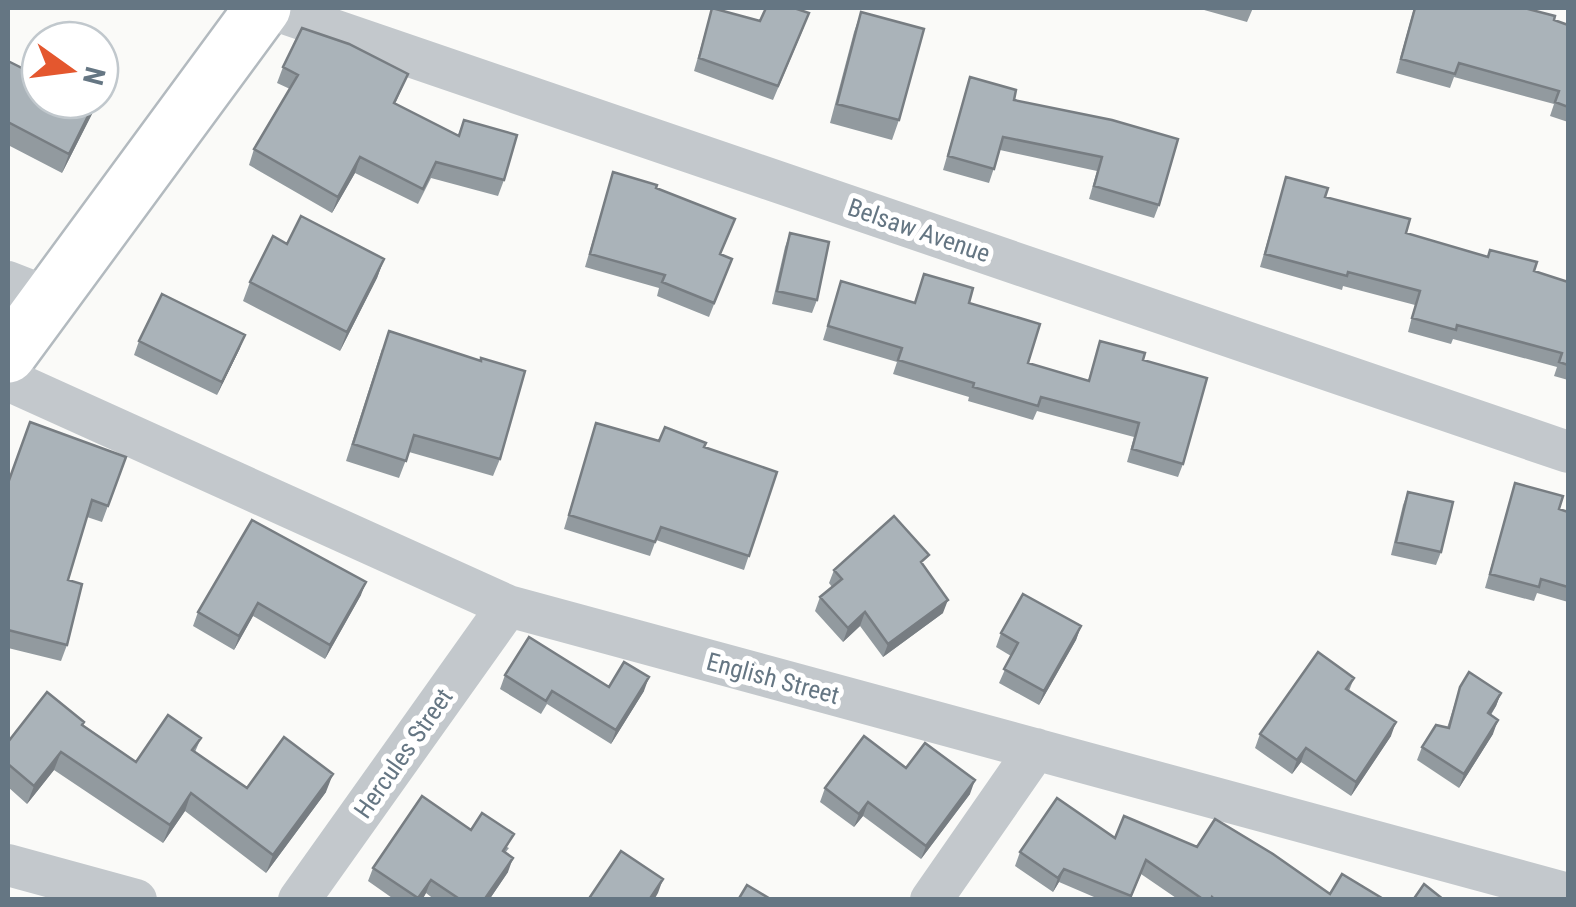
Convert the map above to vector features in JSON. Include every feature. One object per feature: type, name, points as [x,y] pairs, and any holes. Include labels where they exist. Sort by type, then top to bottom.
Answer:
[{"type":"main road","points":[[8,355],[28,290],[266,8]]},
{"type":"street","name":"Belsaw Avenue","points":[[266,8],[1568,452]]},
{"type":"street","name":"English Street","points":[[8,380],[508,606],[1568,894]]},
{"type":"street","name":"Hercules Street","points":[[299,900],[508,606]]},
{"type":"street","points":[[931,900],[1036,749]]},
{"type":"street","points":[[8,865],[136,900]]},
{"type":"building","points":[[712,8],[760,21],[766,8],[794,8],[809,13],[778,86],[699,58]]},
{"type":"building","points":[[1415,8],[1524,8],[1555,16],[1554,20],[1568,25],[1568,107],[1555,102],[1559,91],[1459,63],[1455,74],[1401,59]]},
{"type":"building","points":[[861,12],[924,29],[899,120],[837,104]]},
{"type":"building","points":[[302,28],[349,44],[408,74],[394,103],[459,136],[464,120],[517,135],[504,180],[436,162],[423,189],[360,157],[338,197],[254,149],[298,75],[283,67]]},
{"type":"building","points":[[8,61],[20,67],[20,120],[86,120],[69,154],[8,122]]},
{"type":"building","points":[[970,77],[1016,90],[1014,100],[1112,120],[1178,139],[1159,205],[1094,186],[1102,157],[1003,137],[994,169],[948,156]]},
{"type":"building","points":[[613,172],[657,185],[656,188],[735,219],[720,254],[732,259],[714,303],[662,282],[665,275],[590,254]]},
{"type":"building","points":[[1286,177],[1328,188],[1325,197],[1410,219],[1406,233],[1488,257],[1490,250],[1537,262],[1534,271],[1568,282],[1568,365],[1559,362],[1562,353],[1457,325],[1456,330],[1412,318],[1420,291],[1265,254]]},
{"type":"building","points":[[301,216],[384,259],[347,332],[250,282],[273,236],[287,244]]},
{"type":"building","points":[[790,233],[829,242],[817,300],[777,291]]},
{"type":"building","points":[[924,274],[973,288],[969,303],[1040,324],[1028,363],[1089,381],[1100,341],[1145,353],[1143,360],[1207,378],[1183,464],[1132,449],[1139,423],[1041,397],[1038,406],[973,387],[974,383],[898,360],[902,348],[828,326],[841,281],[915,303]]},
{"type":"building","points":[[162,294],[245,335],[222,382],[139,341]]},
{"type":"building","points":[[389,331],[525,371],[500,459],[414,435],[406,461],[353,444]]},
{"type":"building","points":[[30,422],[126,457],[108,506],[92,500],[68,580],[82,584],[67,645],[8,630],[8,483]]},
{"type":"building","points":[[596,423],[659,441],[665,427],[706,443],[704,447],[777,472],[749,556],[661,527],[655,542],[569,515]]},
{"type":"building","points":[[1515,483],[1563,496],[1559,509],[1568,512],[1568,587],[1541,579],[1539,587],[1490,574]]},
{"type":"building","points":[[1408,492],[1453,502],[1441,552],[1396,542]]},
{"type":"building","points":[[894,516],[929,555],[921,562],[948,600],[888,644],[865,612],[848,628],[820,597],[842,579],[834,570]]},
{"type":"building","points":[[252,520],[366,582],[330,645],[258,603],[239,636],[198,612]]},
{"type":"building","points":[[1023,594],[1081,626],[1044,691],[1004,669],[1018,643],[1001,633]]},
{"type":"building","points":[[529,637],[609,687],[624,662],[649,677],[616,730],[552,691],[546,701],[505,675]]},
{"type":"building","points":[[1318,652],[1354,678],[1346,689],[1396,722],[1356,782],[1306,748],[1297,760],[1260,734]]},
{"type":"building","points":[[1469,672],[1501,693],[1488,713],[1498,720],[1464,774],[1422,747],[1436,725],[1449,728],[1460,687]]},
{"type":"building","points":[[47,692],[84,722],[82,725],[136,762],[168,715],[201,738],[192,750],[247,788],[284,737],[333,774],[273,855],[191,793],[170,825],[61,752],[34,786],[8,764],[8,742]]},
{"type":"building","points":[[864,736],[906,768],[925,743],[975,780],[926,846],[868,802],[859,814],[825,788]]},
{"type":"building","points":[[422,796],[471,830],[482,813],[514,834],[503,851],[513,858],[484,900],[461,900],[431,880],[418,898],[373,868]]},
{"type":"building","points":[[1057,798],[1115,838],[1124,816],[1197,847],[1215,819],[1330,894],[1342,874],[1385,900],[1204,900],[1146,860],[1131,896],[1064,869],[1058,878],[1020,852]]},
{"type":"building","points":[[621,851],[663,879],[649,900],[588,900]]},
{"type":"building","points":[[1424,884],[1444,900],[1413,900]]},
{"type":"building","points":[[747,885],[772,900],[738,900]]}]
